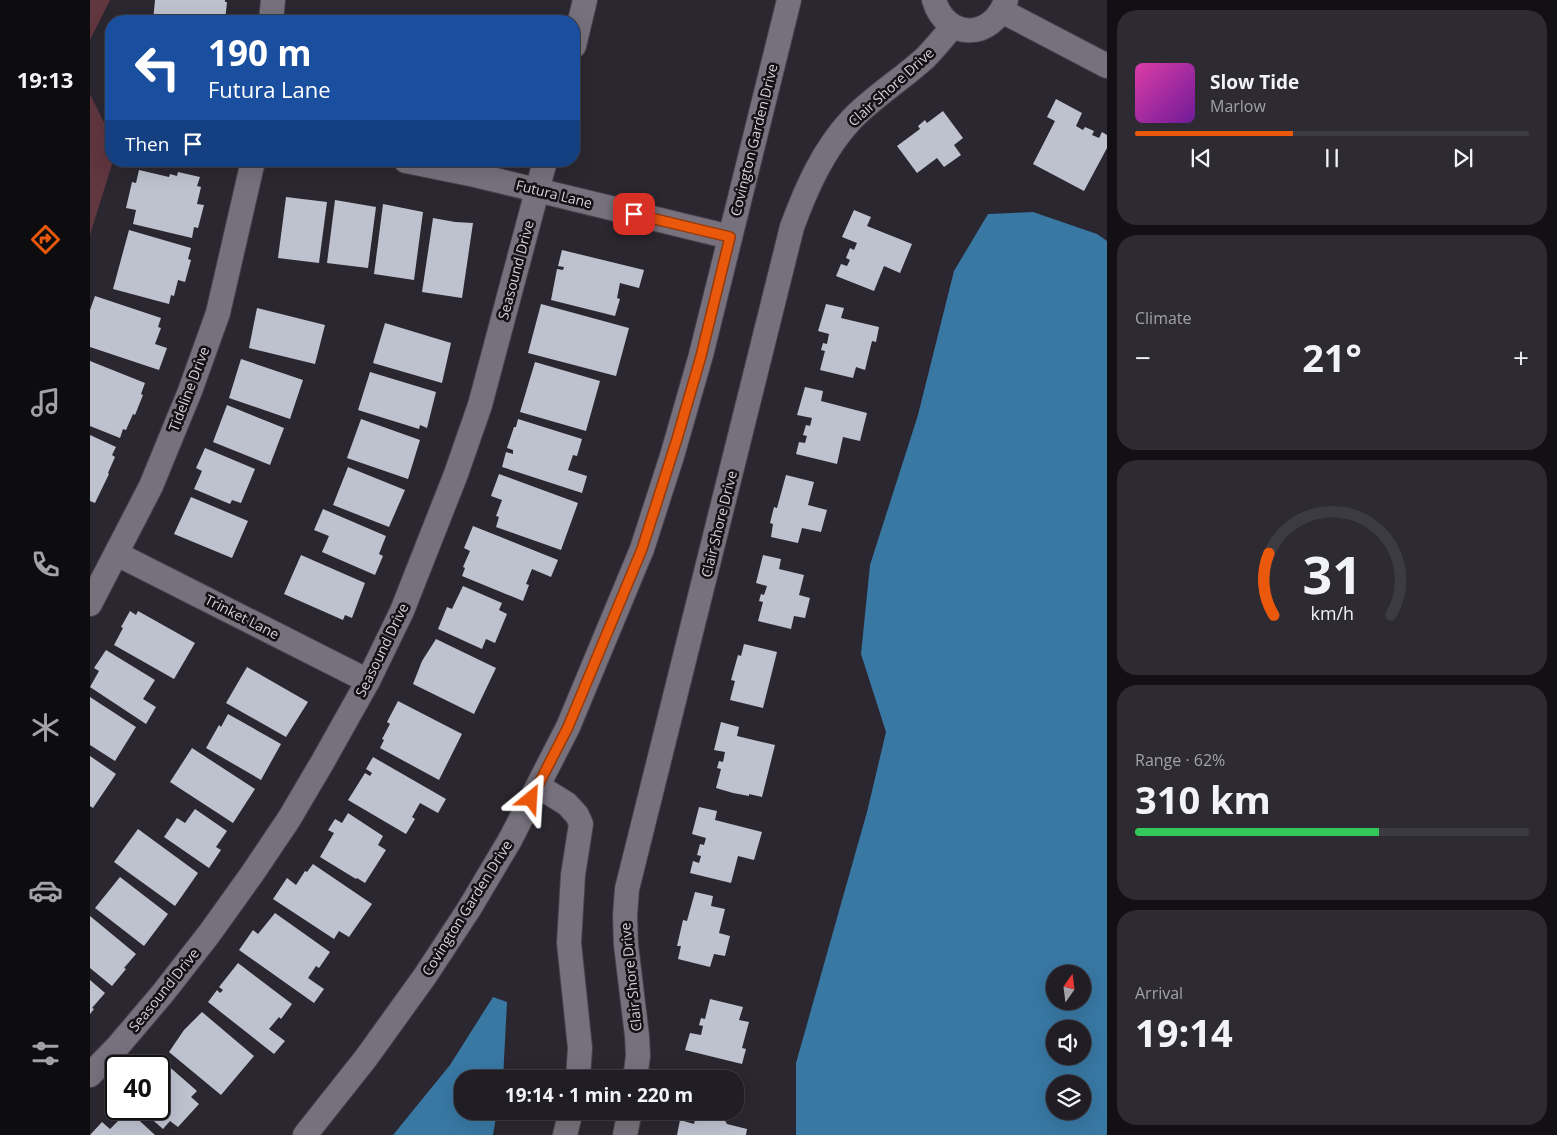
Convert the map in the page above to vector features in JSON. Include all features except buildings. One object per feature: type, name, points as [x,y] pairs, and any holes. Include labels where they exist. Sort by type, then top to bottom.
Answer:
[{"type":"street","points":[[272,15],[273,0]]},
{"type":"street","points":[[580,21],[585,0]]},
{"type":"street","name":"Covington Garden Drive","points":[[305,1135],[366,1058],[425,976],[469,909],[510,840],[568,727],[642,549],[675,446],[701,356],[789,0]]},
{"type":"street","points":[[934,0],[938,11],[945,20],[953,26],[964,30],[986,27],[996,20],[1004,6],[1107,66]]},
{"type":"street","name":"Clair Shore Drive","points":[[636,1070],[637,1036],[626,945],[625,916],[627,889],[792,227],[819,164],[850,121],[874,98],[926,57],[953,26]]},
{"type":"street","name":"Tideline Drive","points":[[90,604],[151,486],[190,391],[218,313],[252,167]]},
{"type":"street","name":"Futura Lane","points":[[436,167],[730,237]]},
{"type":"street","name":"Seasound Drive","points":[[90,1075],[163,994],[252,874],[318,771],[368,681],[402,611],[456,474],[480,405],[544,167]]},
{"type":"street","name":"Trinket Lane","points":[[117,554],[368,681]]},
{"type":"street","points":[[538,786],[567,804],[578,815],[582,824],[573,875],[569,943],[580,1048],[579,1070]]},
{"type":"street","points":[[565,1135],[569,1120]]},
{"type":"street","points":[[624,1135],[628,1120]]},
{"type":"shaded area","points":[[90,0],[110,0],[90,40]]},
{"type":"shaded area","points":[[90,94],[105,125],[105,167],[111,167],[90,235]]},
{"type":"water","points":[[1033,212],[1097,234],[1107,241],[1107,1135],[796,1135],[796,1063],[867,812],[886,732],[861,654],[870,565],[918,415],[954,271],[988,214]]},
{"type":"water","points":[[493,997],[507,1002],[503,1070],[454,1070],[454,1120],[496,1120],[493,1135],[393,1135],[450,1065]]},
{"type":"route","points":[[531,799],[568,727],[642,549],[672,456],[701,356],[730,237],[634,214]]}]
